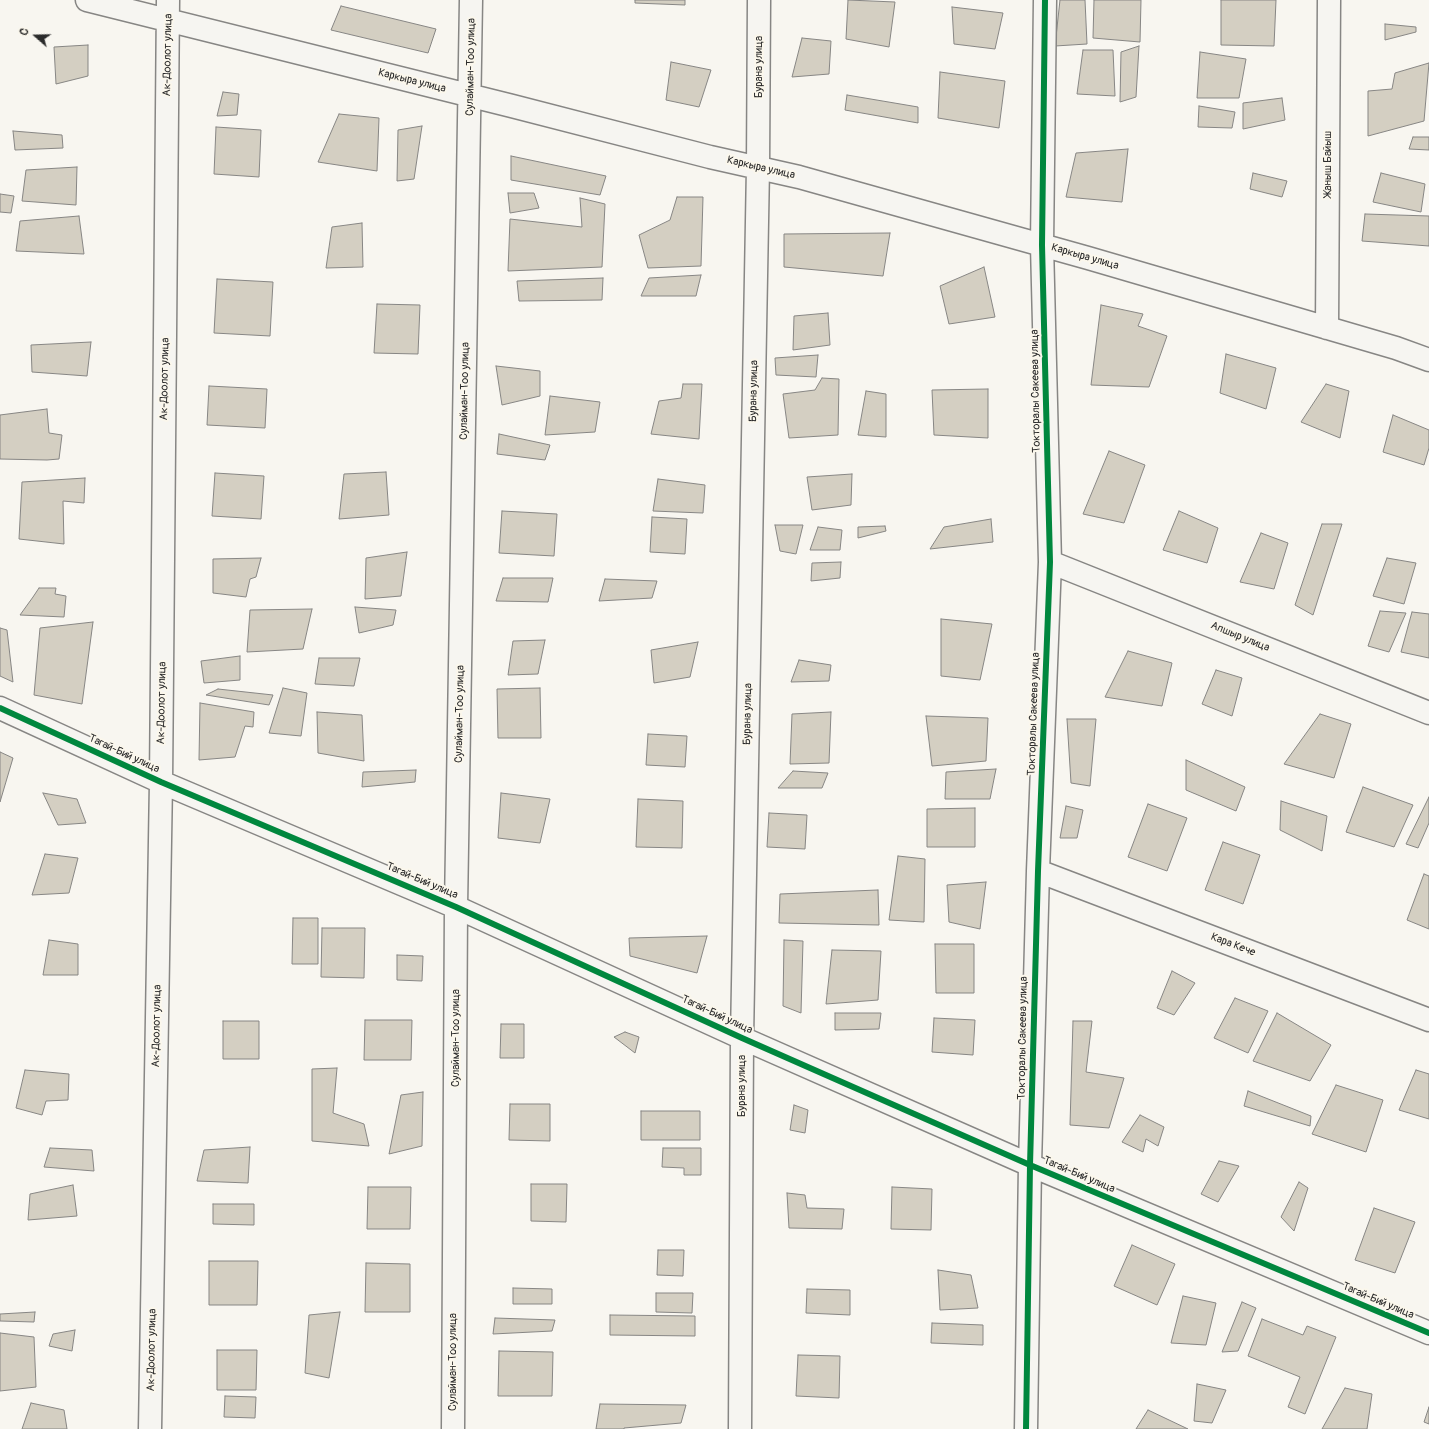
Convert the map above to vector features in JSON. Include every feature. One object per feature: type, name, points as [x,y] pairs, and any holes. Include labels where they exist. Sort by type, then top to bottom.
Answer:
[{"type":"street","name":"Каркыра улица","points":[[86,0],[168,10],[470,96],[710,157],[800,177],[1042,245],[1396,348],[1429,360]]},
{"type":"street","name":"Сулайман-Тоо улица","points":[[453,1429],[456,907],[471,0]]},
{"type":"street","name":"Бурана улица","points":[[740,1429],[742,1038],[758,167],[759,0]]},
{"type":"street","name":"Токторалы Сакеева улица","points":[[1026,1429],[1030,1165],[1038,871],[1050,562],[1042,245],[1045,0]]},
{"type":"street","name":"Жаныш Байыш","points":[[1327,328],[1330,0]]},
{"type":"street","name":"Ак-Доолот улица","points":[[150,1429],[161,782],[168,10]]},
{"type":"street","name":"Апшыр улица","points":[[1050,562],[1429,713]]},
{"type":"street","name":"Тагай-Бий улица","points":[[0,708],[161,782],[456,907],[742,1038],[1030,1165],[1429,1333]]},
{"type":"street","name":"Кара Кече","points":[[1038,871],[1429,1020]]},
{"type":"building","points":[[635,0],[685,0],[685,5],[635,3]]},
{"type":"building","points":[[848,0],[895,2],[889,47],[846,39]]},
{"type":"building","points":[[1060,0],[1085,0],[1087,44],[1055,46]]},
{"type":"building","points":[[1094,0],[1141,0],[1140,42],[1093,38]]},
{"type":"building","points":[[1221,0],[1276,0],[1274,46],[1221,45]]},
{"type":"building","points":[[341,6],[436,29],[428,53],[331,30]]},
{"type":"building","points":[[952,7],[1003,13],[995,49],[954,44]]},
{"type":"building","points":[[1385,24],[1416,27],[1416,32],[1385,40]]},
{"type":"building","points":[[802,38],[831,41],[829,74],[792,77]]},
{"type":"building","points":[[88,45],[88,76],[56,84],[54,47]]},
{"type":"building","points":[[1139,46],[1136,97],[1120,102],[1121,52]]},
{"type":"building","points":[[1083,50],[1113,50],[1115,96],[1077,94]]},
{"type":"building","points":[[1200,52],[1246,59],[1239,98],[1197,98]]},
{"type":"building","points":[[671,62],[711,70],[699,107],[666,100]]},
{"type":"building","points":[[1429,63],[1424,121],[1368,136],[1368,91],[1392,89],[1395,73]]},
{"type":"building","points":[[940,72],[1005,81],[999,128],[938,118]]},
{"type":"building","points":[[223,92],[239,94],[237,115],[217,116]]},
{"type":"building","points":[[847,95],[918,107],[918,123],[845,110]]},
{"type":"building","points":[[1282,98],[1285,120],[1243,129],[1243,103]]},
{"type":"building","points":[[1199,106],[1235,112],[1232,128],[1198,127]]},
{"type":"building","points":[[339,114],[379,118],[377,171],[318,162]]},
{"type":"building","points":[[422,126],[414,179],[397,181],[398,130]]},
{"type":"building","points":[[216,127],[261,130],[259,177],[214,174]]},
{"type":"building","points":[[13,131],[62,135],[63,148],[15,150]]},
{"type":"building","points":[[1413,137],[1429,137],[1429,150],[1409,149]]},
{"type":"building","points":[[1128,149],[1122,202],[1066,197],[1076,153]]},
{"type":"building","points":[[511,156],[606,176],[600,195],[511,180]]},
{"type":"building","points":[[77,167],[76,205],[22,201],[26,170]]},
{"type":"building","points":[[1253,173],[1287,181],[1282,197],[1250,189]]},
{"type":"building","points":[[1381,173],[1425,184],[1421,212],[1373,202]]},
{"type":"building","points":[[508,193],[534,193],[539,208],[510,213]]},
{"type":"building","points":[[0,194],[14,196],[11,213],[0,212]]},
{"type":"building","points":[[677,197],[703,197],[701,266],[648,268],[639,235],[670,220]]},
{"type":"building","points":[[580,198],[605,204],[602,267],[508,271],[510,219],[582,227]]},
{"type":"building","points":[[1365,214],[1429,216],[1429,246],[1362,241]]},
{"type":"building","points":[[79,216],[84,254],[16,251],[20,221]]},
{"type":"building","points":[[362,223],[363,267],[326,268],[332,227]]},
{"type":"building","points":[[890,233],[883,276],[784,267],[784,234]]},
{"type":"building","points":[[984,267],[995,317],[949,324],[940,286]]},
{"type":"building","points":[[701,275],[696,296],[641,296],[649,278]]},
{"type":"building","points":[[603,278],[602,300],[519,301],[517,281]]},
{"type":"building","points":[[217,279],[273,282],[270,336],[214,333]]},
{"type":"building","points":[[377,304],[420,305],[418,354],[374,353]]},
{"type":"building","points":[[1101,305],[1143,314],[1138,326],[1167,336],[1149,387],[1091,385]]},
{"type":"building","points":[[828,313],[830,345],[793,350],[794,316]]},
{"type":"building","points":[[91,342],[87,376],[32,372],[31,345]]},
{"type":"building","points":[[1226,354],[1276,368],[1266,409],[1220,393]]},
{"type":"building","points":[[818,355],[816,377],[776,375],[775,358]]},
{"type":"building","points":[[496,366],[540,371],[540,396],[502,405]]},
{"type":"building","points":[[822,378],[839,379],[838,435],[789,438],[783,394],[815,390]]},
{"type":"building","points":[[683,384],[702,384],[699,439],[651,434],[659,401],[681,398]]},
{"type":"building","points":[[1326,384],[1349,391],[1340,438],[1301,422]]},
{"type":"building","points":[[209,386],[267,389],[265,428],[207,425]]},
{"type":"building","points":[[988,389],[988,438],[934,435],[932,390]]},
{"type":"building","points":[[866,391],[886,394],[886,437],[858,435]]},
{"type":"building","points":[[550,396],[600,402],[595,432],[545,435]]},
{"type":"building","points":[[47,409],[49,433],[62,435],[59,459],[0,459],[0,415]]},
{"type":"building","points":[[1393,415],[1429,430],[1429,448],[1424,465],[1383,452]]},
{"type":"building","points":[[499,434],[550,445],[545,460],[497,454]]},
{"type":"building","points":[[1109,451],[1145,465],[1124,523],[1083,514]]},
{"type":"building","points":[[386,472],[389,515],[339,519],[344,474]]},
{"type":"building","points":[[215,473],[264,476],[261,519],[212,516]]},
{"type":"building","points":[[852,474],[851,505],[812,510],[807,477]]},
{"type":"building","points":[[85,478],[84,503],[63,501],[64,544],[19,539],[22,482]]},
{"type":"building","points":[[658,479],[705,485],[703,513],[653,511]]},
{"type":"building","points":[[502,511],[557,514],[554,556],[499,553]]},
{"type":"building","points":[[1179,511],[1218,528],[1207,563],[1163,550]]},
{"type":"building","points":[[652,517],[687,519],[685,554],[650,552]]},
{"type":"building","points":[[991,519],[993,542],[930,549],[944,527]]},
{"type":"building","points":[[1322,524],[1342,524],[1313,615],[1295,605]]},
{"type":"building","points":[[775,525],[803,525],[796,554],[780,551]]},
{"type":"building","points":[[885,526],[886,531],[858,538],[858,527]]},
{"type":"building","points":[[818,527],[842,530],[840,550],[810,550]]},
{"type":"building","points":[[1261,533],[1288,543],[1274,589],[1240,582]]},
{"type":"building","points":[[407,552],[401,596],[365,599],[366,558]]},
{"type":"building","points":[[261,558],[256,577],[250,579],[246,597],[213,593],[213,559]]},
{"type":"building","points":[[1387,558],[1416,563],[1404,604],[1373,596]]},
{"type":"building","points":[[841,562],[840,578],[811,581],[812,563]]},
{"type":"building","points":[[503,578],[553,578],[548,602],[496,601]]},
{"type":"building","points":[[605,579],[657,581],[652,598],[599,601]]},
{"type":"building","points":[[39,588],[56,588],[55,594],[66,596],[64,617],[20,615]]},
{"type":"building","points":[[355,607],[396,610],[393,625],[359,633]]},
{"type":"building","points":[[312,609],[303,649],[247,652],[250,610]]},
{"type":"building","points":[[1380,611],[1406,613],[1389,652],[1368,646]]},
{"type":"building","points":[[1412,612],[1429,614],[1429,658],[1401,652]]},
{"type":"building","points":[[941,619],[992,624],[980,680],[941,676]]},
{"type":"building","points":[[93,622],[82,704],[34,695],[40,628]]},
{"type":"building","points":[[0,628],[7,630],[13,682],[0,676]]},
{"type":"building","points":[[545,640],[538,674],[508,675],[513,641]]},
{"type":"building","points":[[698,642],[690,677],[654,683],[651,650]]},
{"type":"building","points":[[1128,651],[1172,663],[1162,706],[1105,697]]},
{"type":"building","points":[[240,656],[240,680],[204,683],[201,661]]},
{"type":"building","points":[[319,658],[360,658],[354,686],[315,684]]},
{"type":"building","points":[[799,660],[831,665],[829,681],[791,682]]},
{"type":"building","points":[[1216,670],[1242,678],[1232,716],[1202,704]]},
{"type":"building","points":[[283,688],[307,693],[301,736],[269,733]]},
{"type":"building","points":[[540,688],[541,738],[498,738],[497,689]]},
{"type":"building","points":[[218,689],[273,695],[269,705],[206,695]]},
{"type":"building","points":[[200,703],[254,712],[253,727],[245,726],[235,757],[199,760]]},
{"type":"building","points":[[317,712],[362,715],[364,761],[318,753]]},
{"type":"building","points":[[831,712],[829,763],[790,764],[792,714]]},
{"type":"building","points":[[1320,714],[1351,724],[1334,778],[1284,764]]},
{"type":"building","points":[[926,716],[988,718],[986,761],[932,766]]},
{"type":"building","points":[[1067,719],[1096,719],[1090,786],[1071,783]]},
{"type":"building","points":[[648,734],[687,736],[685,767],[646,765]]},
{"type":"building","points":[[0,752],[13,758],[0,802]]},
{"type":"building","points":[[1186,760],[1245,787],[1236,811],[1186,790]]},
{"type":"building","points":[[996,769],[990,799],[945,799],[946,772]]},
{"type":"building","points":[[416,770],[415,782],[362,787],[363,772]]},
{"type":"building","points":[[793,771],[828,773],[822,788],[778,788]]},
{"type":"building","points":[[1363,787],[1413,805],[1394,847],[1346,832]]},
{"type":"building","points":[[43,793],[77,799],[86,823],[58,825]]},
{"type":"building","points":[[501,793],[550,799],[540,843],[498,838]]},
{"type":"building","points":[[1429,797],[1429,823],[1418,848],[1406,844]]},
{"type":"building","points":[[638,799],[683,801],[682,848],[636,847]]},
{"type":"building","points":[[1281,801],[1327,816],[1322,851],[1280,830]]},
{"type":"building","points":[[1148,804],[1187,818],[1167,871],[1128,857]]},
{"type":"building","points":[[1066,806],[1083,810],[1077,838],[1060,838]]},
{"type":"building","points":[[975,808],[975,847],[927,847],[927,809]]},
{"type":"building","points":[[769,813],[807,815],[805,849],[767,847]]},
{"type":"building","points":[[1223,842],[1260,855],[1243,904],[1205,890]]},
{"type":"building","points":[[45,854],[78,858],[69,893],[32,895]]},
{"type":"building","points":[[898,856],[925,859],[924,922],[889,920]]},
{"type":"building","points":[[1424,874],[1429,876],[1429,929],[1407,920]]},
{"type":"building","points":[[986,882],[980,929],[949,922],[947,885]]},
{"type":"building","points":[[878,890],[879,925],[779,923],[780,894]]},
{"type":"building","points":[[293,918],[318,918],[318,964],[292,964]]},
{"type":"building","points":[[322,928],[365,928],[364,978],[321,977]]},
{"type":"building","points":[[707,936],[697,973],[630,956],[629,938]]},
{"type":"building","points":[[49,940],[78,944],[78,975],[43,975]]},
{"type":"building","points":[[784,940],[803,941],[801,1013],[783,1006]]},
{"type":"building","points":[[935,944],[974,944],[974,993],[936,993]]},
{"type":"building","points":[[832,950],[881,951],[878,1000],[826,1004]]},
{"type":"building","points":[[397,955],[423,956],[422,981],[397,980]]},
{"type":"building","points":[[1172,971],[1195,983],[1174,1015],[1157,1008]]},
{"type":"building","points":[[1235,998],[1268,1011],[1248,1053],[1214,1038]]},
{"type":"building","points":[[835,1013],[881,1013],[879,1029],[835,1030]]},
{"type":"building","points":[[1277,1013],[1331,1045],[1310,1081],[1253,1061]]},
{"type":"building","points":[[934,1018],[975,1020],[973,1055],[932,1052]]},
{"type":"building","points":[[365,1020],[412,1020],[411,1060],[364,1060]]},
{"type":"building","points":[[223,1021],[259,1021],[259,1059],[223,1059]]},
{"type":"building","points":[[1073,1021],[1092,1021],[1086,1072],[1124,1078],[1109,1128],[1070,1125]]},
{"type":"building","points":[[501,1024],[524,1024],[524,1058],[500,1058]]},
{"type":"building","points":[[625,1032],[639,1037],[635,1053],[614,1037]]},
{"type":"building","points":[[337,1068],[333,1113],[364,1124],[369,1146],[312,1141],[312,1069]]},
{"type":"building","points":[[25,1070],[69,1074],[68,1100],[46,1101],[42,1115],[16,1108]]},
{"type":"building","points":[[1416,1070],[1429,1074],[1429,1119],[1399,1110]]},
{"type":"building","points":[[1336,1085],[1383,1100],[1366,1152],[1312,1134]]},
{"type":"building","points":[[1248,1091],[1311,1116],[1310,1126],[1244,1106]]},
{"type":"building","points":[[423,1092],[422,1146],[389,1154],[401,1095]]},
{"type":"building","points":[[510,1104],[550,1104],[550,1141],[509,1140]]},
{"type":"building","points":[[794,1105],[808,1110],[805,1133],[790,1130]]},
{"type":"building","points":[[641,1111],[700,1111],[700,1140],[641,1140]]},
{"type":"building","points":[[1140,1115],[1164,1127],[1158,1146],[1146,1139],[1143,1152],[1122,1142]]},
{"type":"building","points":[[250,1147],[248,1183],[197,1181],[204,1150]]},
{"type":"building","points":[[50,1148],[92,1150],[94,1171],[44,1167]]},
{"type":"building","points":[[663,1148],[701,1148],[701,1175],[684,1175],[684,1168],[662,1167]]},
{"type":"building","points":[[1219,1161],[1239,1166],[1218,1202],[1201,1194]]},
{"type":"building","points":[[1299,1182],[1308,1188],[1294,1231],[1281,1217]]},
{"type":"building","points":[[531,1184],[567,1184],[566,1222],[531,1221]]},
{"type":"building","points":[[73,1185],[77,1216],[28,1220],[30,1194]]},
{"type":"building","points":[[368,1187],[411,1187],[410,1229],[367,1229]]},
{"type":"building","points":[[892,1187],[932,1189],[931,1230],[891,1229]]},
{"type":"building","points":[[787,1193],[805,1195],[807,1208],[844,1209],[842,1229],[789,1228]]},
{"type":"building","points":[[213,1204],[254,1204],[254,1225],[213,1224]]},
{"type":"building","points":[[1374,1208],[1415,1222],[1395,1273],[1355,1260]]},
{"type":"building","points":[[1132,1245],[1175,1264],[1157,1305],[1114,1286]]},
{"type":"building","points":[[658,1250],[684,1250],[683,1276],[657,1275]]},
{"type":"building","points":[[209,1261],[258,1261],[257,1305],[209,1305]]},
{"type":"building","points":[[366,1263],[410,1264],[410,1312],[365,1312]]},
{"type":"building","points":[[938,1270],[971,1275],[978,1308],[940,1310]]},
{"type":"building","points":[[513,1288],[552,1289],[552,1304],[513,1304]]},
{"type":"building","points":[[807,1289],[850,1290],[850,1315],[806,1313]]},
{"type":"building","points":[[656,1293],[693,1293],[692,1313],[656,1312]]},
{"type":"building","points":[[1183,1296],[1216,1303],[1206,1345],[1171,1343]]},
{"type":"building","points":[[1242,1302],[1256,1308],[1238,1351],[1222,1352]]},
{"type":"building","points":[[35,1312],[34,1322],[0,1321],[0,1314]]},
{"type":"building","points":[[340,1312],[329,1378],[305,1373],[309,1315]]},
{"type":"building","points":[[610,1315],[695,1316],[695,1336],[610,1335]]},
{"type":"building","points":[[495,1318],[555,1320],[552,1331],[493,1334]]},
{"type":"building","points":[[1262,1319],[1303,1335],[1307,1326],[1336,1337],[1305,1414],[1288,1407],[1300,1377],[1248,1356]]},
{"type":"building","points":[[932,1323],[983,1325],[983,1345],[931,1343]]},
{"type":"building","points":[[75,1330],[72,1351],[49,1346],[53,1334]]},
{"type":"building","points":[[0,1333],[34,1337],[36,1387],[0,1391]]},
{"type":"building","points":[[217,1350],[257,1350],[256,1390],[217,1390]]},
{"type":"building","points":[[499,1351],[553,1352],[552,1396],[498,1396]]},
{"type":"building","points":[[798,1355],[840,1356],[839,1398],[796,1396]]},
{"type":"building","points":[[1197,1384],[1226,1390],[1212,1423],[1194,1421]]},
{"type":"building","points":[[1345,1388],[1372,1394],[1367,1429],[1322,1429]]},
{"type":"building","points":[[225,1396],[256,1397],[255,1418],[224,1417]]},
{"type":"building","points":[[31,1403],[64,1410],[67,1429],[22,1429]]},
{"type":"building","points":[[600,1404],[686,1405],[681,1423],[624,1429],[596,1429]]},
{"type":"building","points":[[1429,1407],[1429,1424],[1424,1422]]},
{"type":"building","points":[[1148,1410],[1188,1429],[1136,1429]]},
{"type":"cycle path","points":[[1026,1429],[1030,1165],[1038,871],[1050,562],[1042,245],[1045,0]]},
{"type":"cycle path","points":[[0,708],[161,782],[456,907],[742,1038],[1030,1165],[1429,1333]]}]
